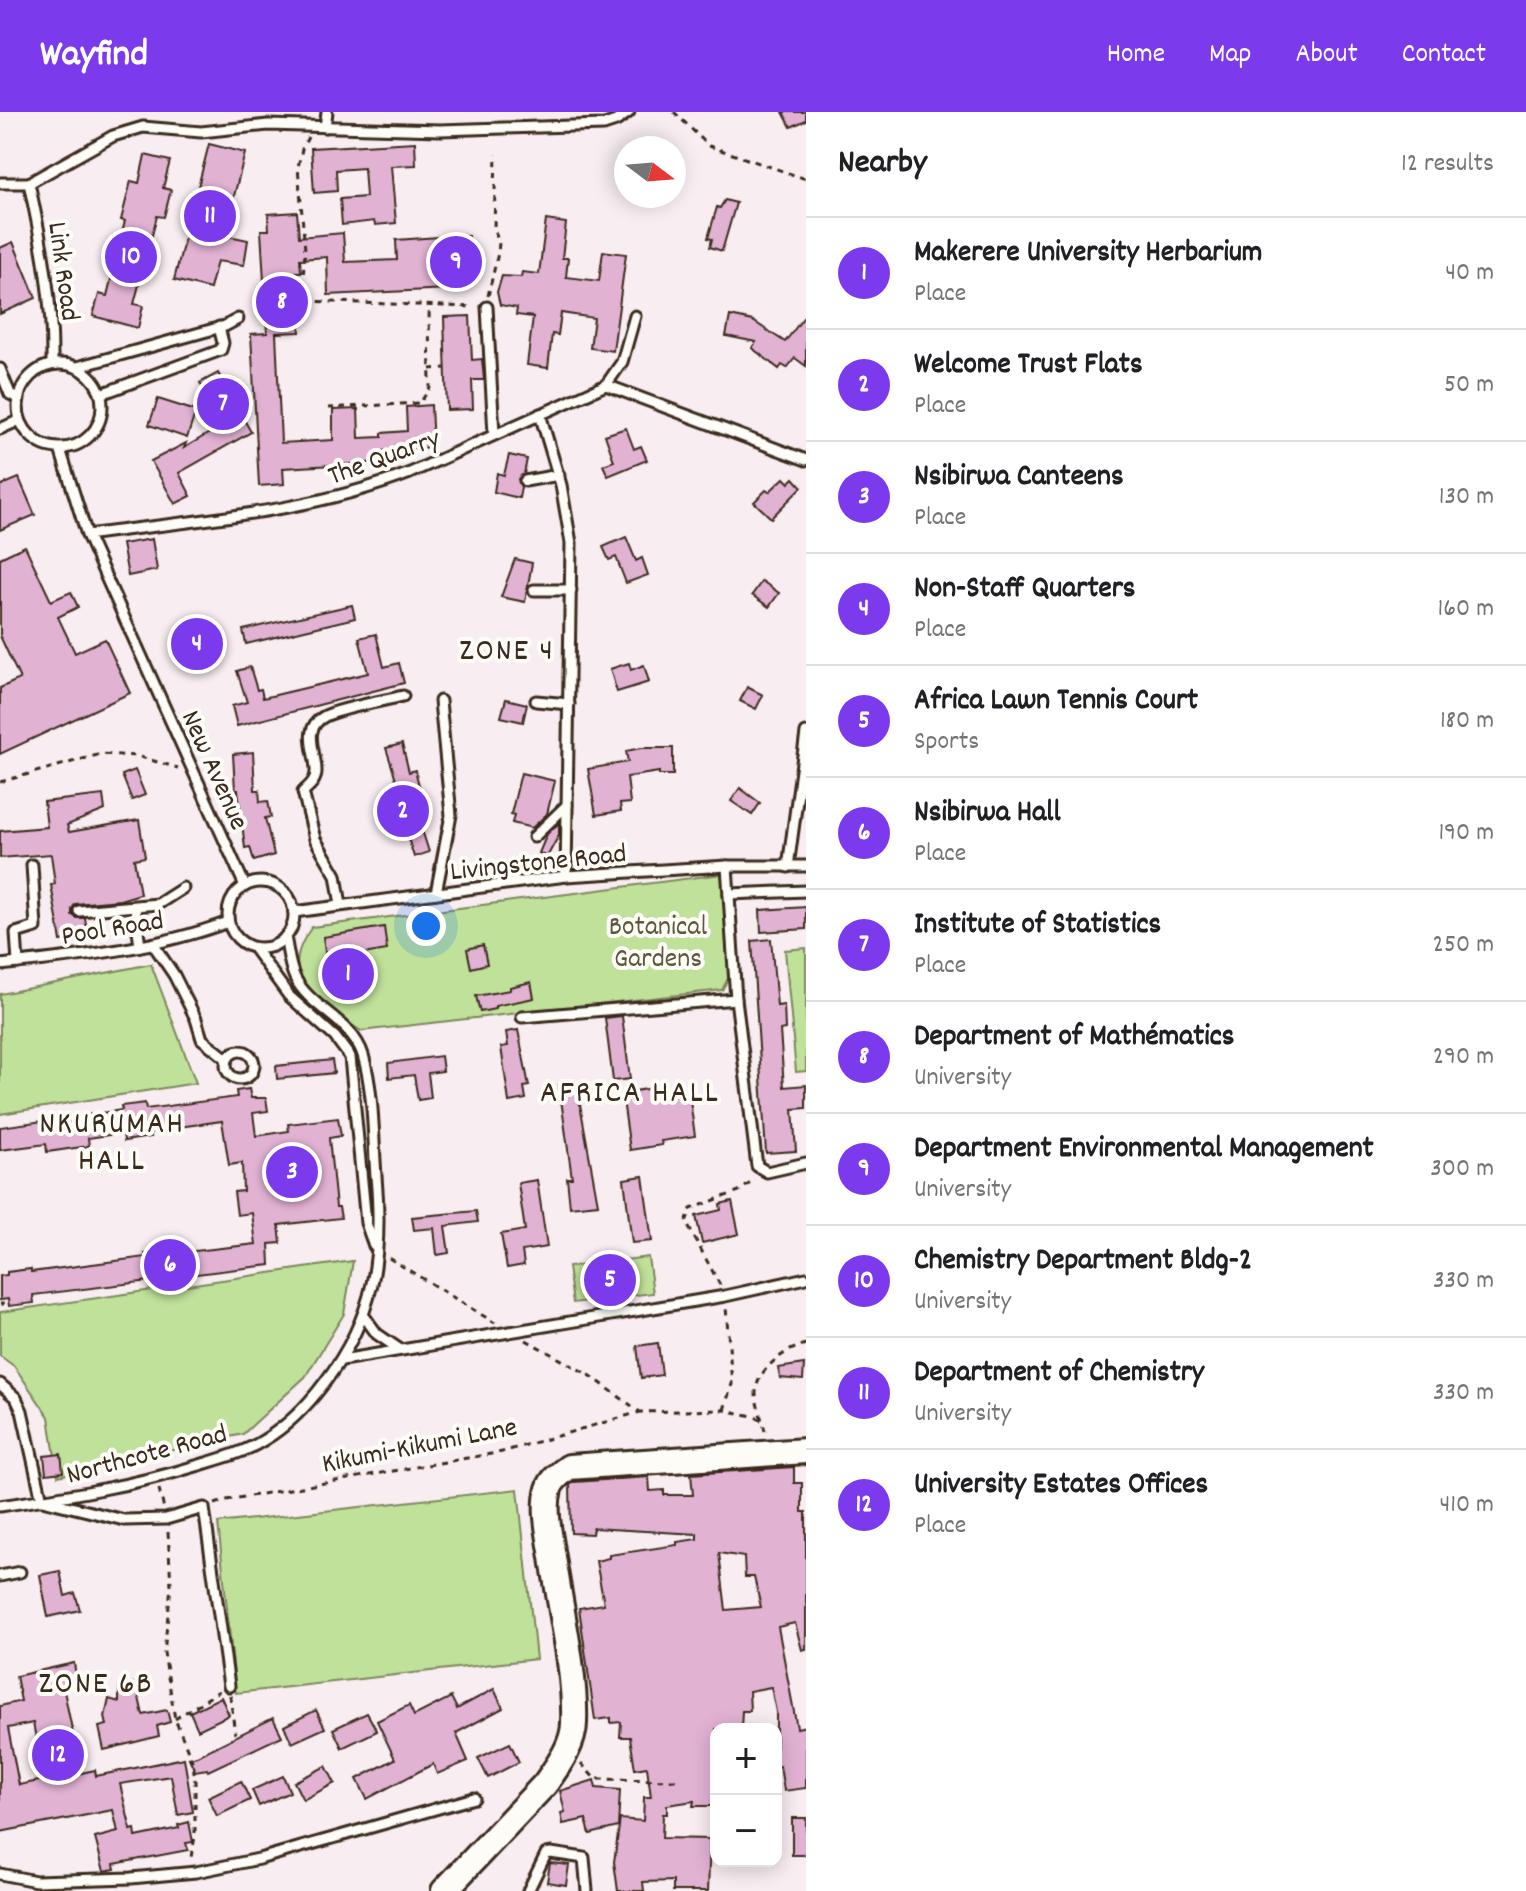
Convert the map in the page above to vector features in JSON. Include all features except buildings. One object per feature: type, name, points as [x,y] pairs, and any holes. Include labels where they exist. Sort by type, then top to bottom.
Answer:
[{"type":"street","points":[[444,1891],[545,1784],[565,1752],[574,1725],[548,1529],[549,1490],[558,1475],[569,1467],[806,1451]]},
{"type":"lane","points":[[320,127],[327,112]]},
{"type":"lane","points":[[0,183],[29,183],[113,136],[143,127],[201,132],[268,125],[440,130],[604,125],[629,112]]},
{"type":"lane","name":"Link Road","points":[[29,183],[44,257],[53,333],[52,364]]},
{"type":"lane","points":[[487,307],[494,434]]},
{"type":"lane","points":[[635,316],[622,362],[606,385],[806,460]]},
{"type":"lane","points":[[77,367],[96,383],[101,394],[102,407],[94,432],[85,441],[60,449],[47,447],[35,441],[20,420],[19,399],[28,379],[39,369],[52,364],[77,367],[238,319]]},
{"type":"lane","points":[[101,394],[221,350],[223,343],[219,327]]},
{"type":"lane","points":[[0,369],[10,394],[19,399]]},
{"type":"lane","name":"The Quarry","points":[[87,535],[306,505],[381,484],[606,385]]},
{"type":"lane","points":[[540,414],[559,475],[571,543],[566,876]]},
{"type":"lane","points":[[0,429],[20,420]]},
{"type":"lane","name":"New Avenue","points":[[60,449],[87,535],[245,886]]},
{"type":"lane","points":[[525,481],[559,475]]},
{"type":"lane","points":[[534,590],[571,590]]},
{"type":"lane","points":[[341,905],[336,875],[315,839],[303,792],[314,781],[316,771],[311,753],[313,727],[323,716],[403,696]]},
{"type":"lane","points":[[436,893],[451,815],[440,701]]},
{"type":"lane","points":[[536,701],[569,704]]},
{"type":"lane","points":[[788,867],[806,733]]},
{"type":"lane","points":[[534,837],[567,805]]},
{"type":"lane","points":[[18,963],[16,933],[36,927],[32,865]]},
{"type":"lane","points":[[727,866],[736,999],[757,1166],[767,1172],[806,1163]]},
{"type":"lane","name":"Livingstone Road","points":[[294,912],[566,876],[727,866],[806,866]]},
{"type":"lane","points":[[266,882],[279,887],[289,898],[294,912],[290,929],[285,937],[270,947],[254,948],[240,941],[228,922],[233,897],[245,886],[266,882]]},
{"type":"lane","points":[[79,911],[158,904],[183,888]]},
{"type":"lane","points":[[729,894],[806,891]]},
{"type":"lane","points":[[135,907],[140,946]]},
{"type":"lane","name":"Pool Road","points":[[0,965],[153,944],[228,922]]},
{"type":"lane","name":"Northcote Road","points":[[0,1506],[107,1490],[225,1458],[262,1442],[302,1411],[342,1360],[372,1293],[379,1222],[364,1058],[352,1035],[306,993],[296,979],[285,937]]},
{"type":"lane","points":[[153,944],[174,975],[196,1019],[202,1039],[227,1059]]},
{"type":"lane","name":"Northcote Road","points":[[254,948],[289,996],[335,1037],[350,1057],[366,1223],[375,1249]]},
{"type":"lane","points":[[522,1017],[736,999]]},
{"type":"lane","points":[[342,1360],[725,1296],[806,1278]]},
{"type":"lane","points":[[364,1316],[377,1334],[399,1349]]},
{"type":"lane","points":[[0,1384],[16,1398],[22,1411],[42,1500],[124,1520],[166,1519],[204,1508],[229,1686]]},
{"type":"lane","points":[[0,1576],[20,1572]]},
{"type":"lane","points":[[0,1874],[36,1881],[188,1873],[259,1859],[474,1798]]},
{"type":"lane","points":[[528,1891],[546,1854],[551,1853],[584,1858],[587,1891]]},
{"type":"path","points":[[674,112],[709,146],[806,179]]},
{"type":"path","points":[[320,127],[302,149],[298,167],[305,250],[303,290],[304,300],[308,302],[487,307],[499,243],[494,229],[496,154]]},
{"type":"path","points":[[328,408],[420,403],[430,388],[429,305]]},
{"type":"path","points":[[430,369],[445,368]]},
{"type":"path","points":[[0,782],[91,755],[110,753],[137,756],[194,772]]},
{"type":"path","points":[[724,1410],[732,1384],[725,1296],[686,1222],[691,1209],[739,1191],[767,1172]]},
{"type":"path","points":[[375,1249],[508,1331],[591,1376],[640,1412]]},
{"type":"path","points":[[765,1431],[757,1402],[757,1385],[789,1348],[806,1344]]},
{"type":"path","name":"Kikumi-Kikumi Lane","points":[[204,1508],[227,1500],[502,1452],[640,1412],[724,1410],[742,1412],[763,1421]]},
{"type":"path","points":[[156,1477],[166,1519],[172,1569],[164,1653],[175,1719],[193,1763],[195,1781],[195,1837],[188,1873]]},
{"type":"path","points":[[175,1719],[229,1686],[235,1734]]},
{"type":"path","points":[[565,1752],[578,1759],[595,1779],[676,1780]]},
{"type":"green space","name":"Botanical Gardens","points":[[722,874],[731,973],[722,990],[361,1031],[317,1000],[299,976],[297,962],[301,946],[312,927]]},
{"type":"green space","points":[[806,948],[806,1071],[796,1072],[785,950]]},
{"type":"green space","points":[[151,964],[196,1083],[0,1114],[0,994]]},
{"type":"green space","points":[[648,1257],[653,1293],[573,1303],[568,1267]]},
{"type":"green space","points":[[353,1261],[344,1314],[305,1377],[243,1434],[58,1476],[49,1417],[14,1366],[0,1356],[0,1312]]},
{"type":"green space","points":[[518,1489],[536,1659],[236,1693],[218,1523]]},
{"type":"place","name":"Department of Chemistry","points":[[210,216]]},
{"type":"place","name":"Chemistry Department Bldg-2","points":[[131,257]]},
{"type":"place","name":"Department Environmental Management","points":[[456,262]]},
{"type":"place","name":"Department of Mathématics","points":[[282,302]]},
{"type":"place","name":"Institute of Statistics","points":[[223,404]]},
{"type":"place","name":"Non-Staff Quarters","points":[[197,644]]},
{"type":"place","name":"Welcome Trust Flats","points":[[403,811]]},
{"type":"place","name":"Makerere University Herbarium","points":[[348,974]]},
{"type":"place","name":"Nsibirwa Canteens","points":[[292,1172]]},
{"type":"place","name":"Nsibirwa Hall","points":[[170,1265]]},
{"type":"place","name":"Africa Lawn Tennis Court","points":[[610,1280]]},
{"type":"place","name":"University Estates Offices","points":[[58,1755]]},
{"type":"district","name":"ZONE 4","points":[[507,648]]},
{"type":"district","name":"AFRICA HALL","points":[[630,1090]]},
{"type":"district","name":"NKURUMAH HALL","points":[[112,1140]]},
{"type":"district","name":"ZONE 6B","points":[[96,1681]]}]
